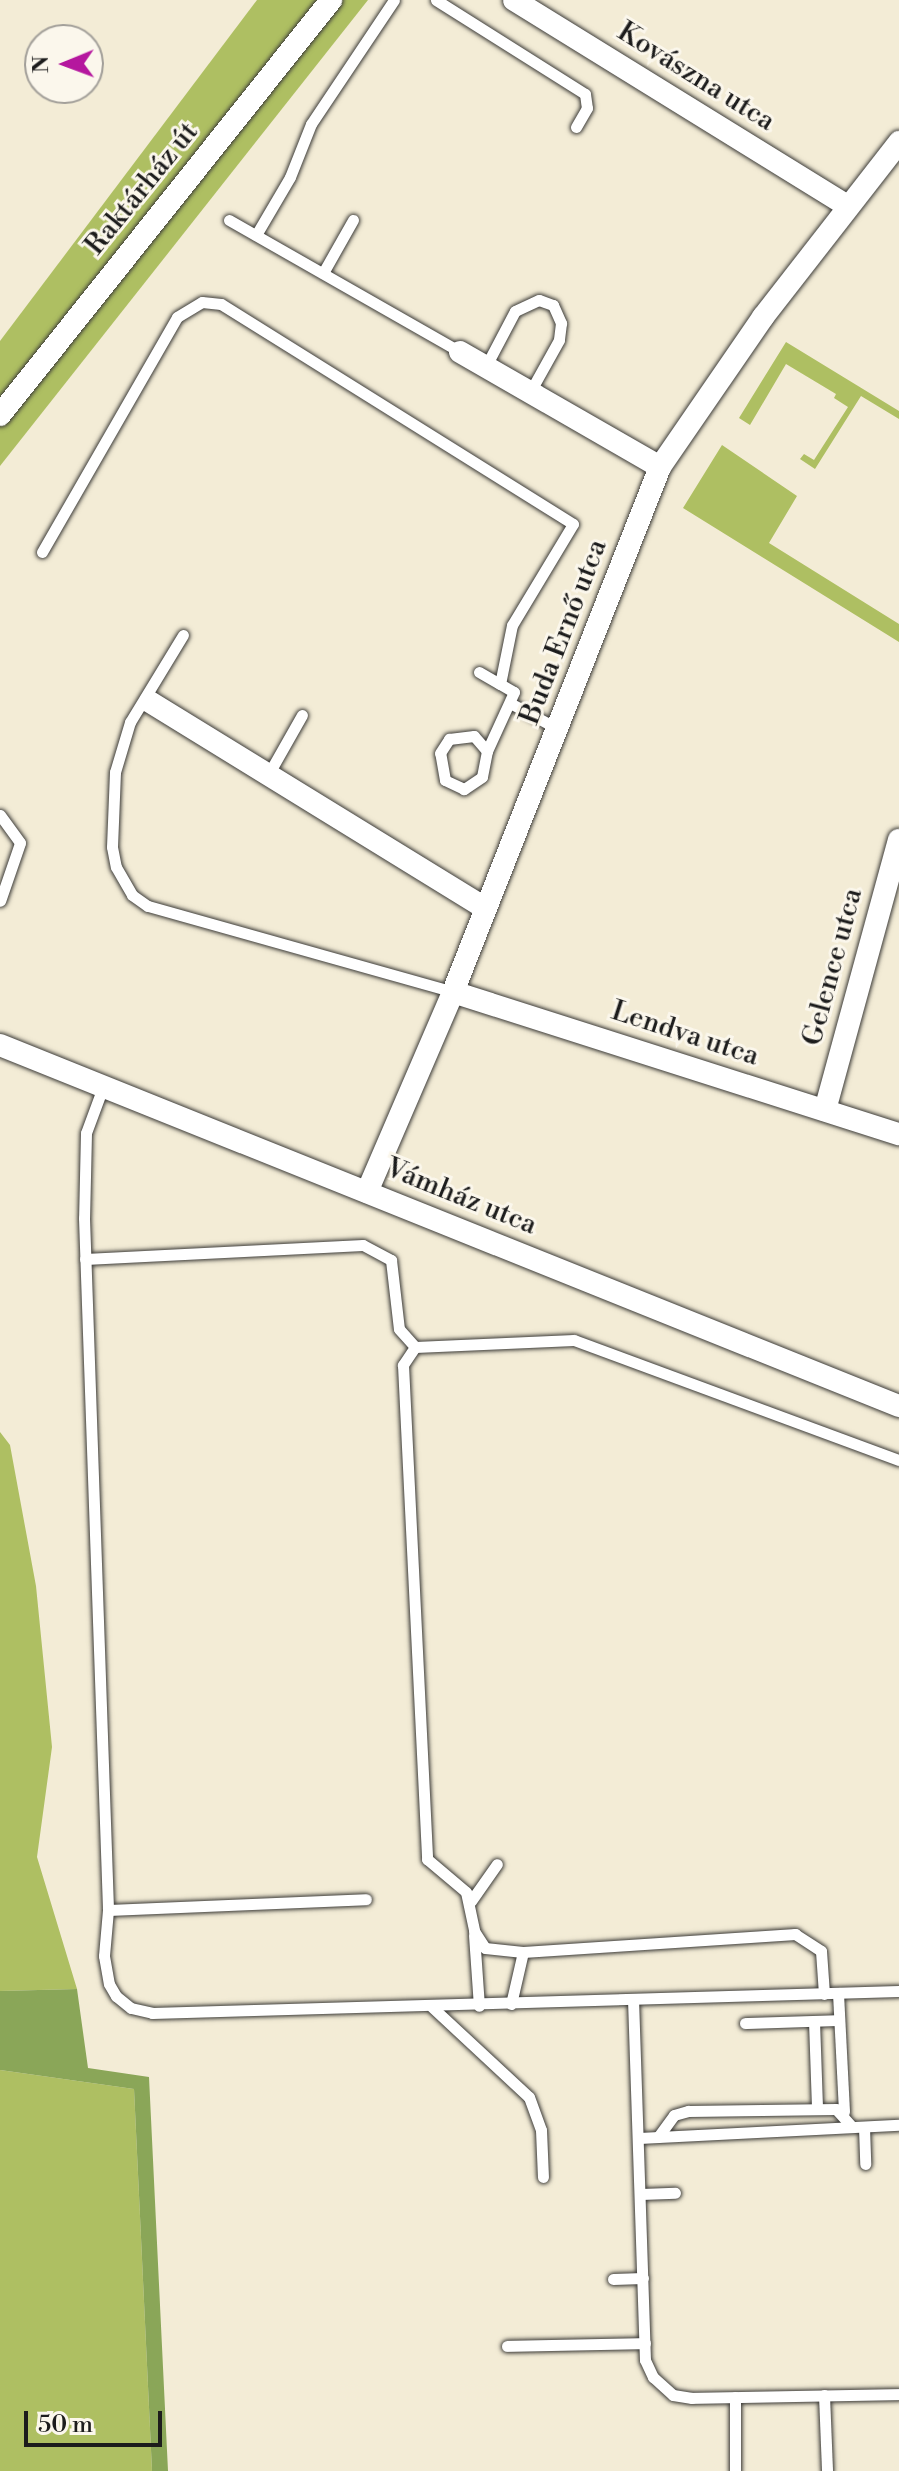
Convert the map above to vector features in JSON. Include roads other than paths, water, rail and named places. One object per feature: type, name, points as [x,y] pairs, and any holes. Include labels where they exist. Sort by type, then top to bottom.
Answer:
[{"type":"street","name":"Raktárház út","points":[[0,415],[331,0]]},
{"type":"street","name":"Kovászna utca","points":[[514,0],[847,206]]},
{"type":"street","name":"Buda Ernő utca","points":[[367,1192],[453,992],[660,467],[847,206],[899,142]]},
{"type":"street","points":[[460,352],[660,467]]},
{"type":"street","points":[[150,702],[485,908]]},
{"type":"street","name":"Gelence utca","points":[[825,1110],[899,840]]},
{"type":"street","name":"Lendva utca","points":[[453,992],[899,1134]]},
{"type":"street","name":"Vámház utca","points":[[0,1045],[899,1406]]},
{"type":"lane","points":[[256,235],[290,177],[311,124],[394,0]]},
{"type":"lane","points":[[436,0],[585,94],[587,108],[576,127]]},
{"type":"lane","points":[[229,220],[460,352]]},
{"type":"lane","points":[[323,273],[353,220]]},
{"type":"lane","points":[[486,366],[515,311],[539,300],[553,305],[561,323],[559,340],[530,392]]},
{"type":"lane","points":[[42,552],[177,317],[202,302],[221,304],[573,524],[512,625],[500,684]]},
{"type":"lane","points":[[183,635],[130,722],[113,781],[112,847],[132,895],[148,906],[453,992]]},
{"type":"lane","points":[[479,672],[514,692],[487,751],[478,782],[464,789],[445,780],[440,753],[449,739],[474,736],[487,751]]},
{"type":"lane","points":[[510,703],[559,729]]},
{"type":"lane","points":[[268,775],[302,715]]},
{"type":"lane","points":[[0,815],[20,843],[0,901]]},
{"type":"lane","points":[[103,1087],[86,1133],[85,1259],[108,1910],[105,1973],[116,1996],[131,2008],[152,2013],[479,2006],[899,1991]]},
{"type":"lane","points":[[85,1259],[373,1247],[391,1260],[396,1272],[399,1329],[415,1347]]},
{"type":"lane","points":[[415,1347],[574,1340],[899,1460]]},
{"type":"lane","points":[[415,1347],[403,1365],[427,1859],[459,1883],[471,1901],[479,2006]]},
{"type":"lane","points":[[471,1901],[497,1864]]},
{"type":"lane","points":[[108,1910],[366,1899]]},
{"type":"lane","points":[[474,1931],[485,1948],[523,1952],[795,1934],[808,1938],[821,1951],[824,1994]]},
{"type":"lane","points":[[511,2004],[523,1952]]},
{"type":"lane","points":[[838,1993],[844,2112],[858,2127],[865,2164]]},
{"type":"lane","points":[[633,1999],[645,2343],[649,2370],[673,2395],[899,2394]]},
{"type":"lane","points":[[432,2007],[529,2097],[541,2130],[543,2177]]},
{"type":"lane","points":[[745,2023],[839,2020]]},
{"type":"lane","points":[[814,2021],[817,2109]]},
{"type":"lane","points":[[658,2137],[680,2112],[817,2109],[844,2112]]},
{"type":"lane","points":[[639,2138],[899,2125]]},
{"type":"lane","points":[[641,2194],[675,2193]]},
{"type":"lane","points":[[613,2279],[643,2278]]},
{"type":"lane","points":[[507,2346],[645,2343]]},
{"type":"lane","points":[[824,2395],[827,2471]]},
{"type":"lane","points":[[735,2397],[735,2471]]}]
